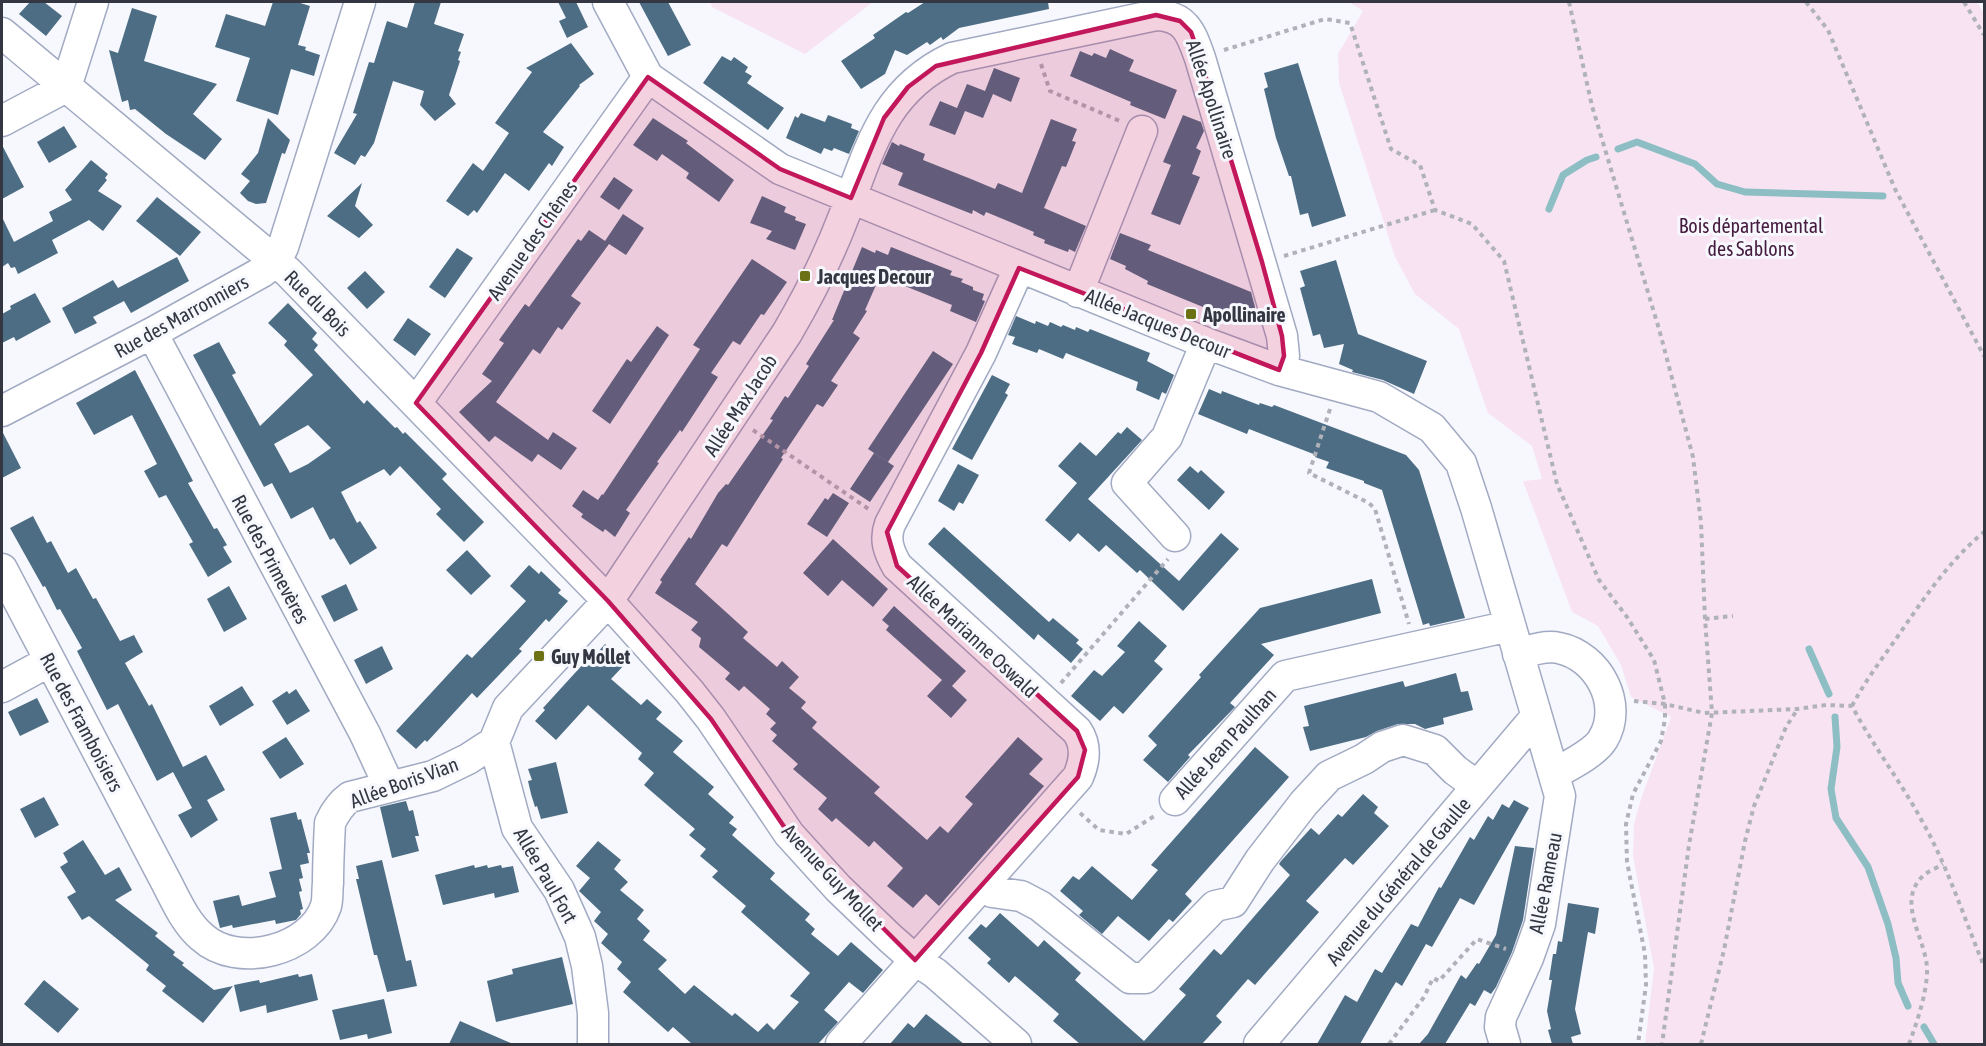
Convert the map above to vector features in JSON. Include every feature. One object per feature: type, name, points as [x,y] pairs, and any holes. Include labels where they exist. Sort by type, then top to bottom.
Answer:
[{"type":"street","points":[[2,121],[66,87],[93,2]]},
{"type":"street","points":[[276,261],[283,247],[360,2]]},
{"type":"street","points":[[608,2],[648,77]]},
{"type":"street","name":"Allée Apollinaire","points":[[851,198],[884,117],[908,87],[936,66],[952,58],[1156,15],[1167,15],[1180,21],[1191,32],[1200,58],[1282,336],[1284,356],[1279,370]]},
{"type":"street","name":"Rue du Bois","points":[[2,33],[276,261],[608,601]]},
{"type":"street","name":"Allée Jacques Decour","points":[[648,77],[780,169],[1206,343],[1279,370],[1379,397],[1432,428],[1461,463],[1536,717]]},
{"type":"street","name":"Avenue des Chênes","points":[[417,403],[648,77]]},
{"type":"street","points":[[1078,292],[1142,131]]},
{"type":"street","name":"Allée Max Jacob","points":[[608,601],[787,333],[812,289],[851,198]]},
{"type":"street","name":"Rue des Marronniers","points":[[2,411],[152,333],[262,272],[276,261]]},
{"type":"street","name":"Allée Marianne Oswald","points":[[841,1044],[1062,797],[1078,777],[1084,764],[1083,740],[1077,731],[897,566],[887,545],[887,532],[890,524],[981,353],[1019,268]]},
{"type":"street","name":"Rue des Primevères","points":[[152,333],[365,734],[389,786]]},
{"type":"street","points":[[1175,536],[1127,483],[1167,437],[1206,343]]},
{"type":"street","name":"Rue des Framboisiers","points":[[2,569],[163,876]]},
{"type":"street","points":[[494,742],[508,708],[608,601]]},
{"type":"street","name":"Avenue Guy Mollet","points":[[608,601],[700,705],[789,834],[838,888],[915,960],[935,974],[1016,1044]]},
{"type":"street","name":"Allée Jean Paulhan","points":[[1175,800],[1285,676],[1416,647],[1514,640],[1538,648],[1559,647],[1576,654],[1595,669],[1611,699]]},
{"type":"street","points":[[2,687],[50,661]]},
{"type":"street","points":[[1554,774],[1602,741],[1609,727],[1611,699]]},
{"type":"street","name":"Allée Rameau","points":[[1505,1044],[1500,1027],[1501,1017],[1528,958],[1540,924],[1560,796],[1536,717]]},
{"type":"street","name":"Avenue du Général de Gaulle","points":[[1259,1044],[1536,717]]},
{"type":"street","points":[[984,885],[992,891],[1021,896],[1040,906],[1130,978],[1145,978],[1215,906],[1233,902],[1260,860],[1304,803],[1329,776],[1364,759],[1382,747],[1403,740],[1435,750],[1455,770],[1478,786]]},
{"type":"street","name":"Allée Boris Vian","points":[[163,876],[191,926],[215,947],[248,953],[284,946],[310,929],[327,904],[330,823],[335,813],[350,797],[433,776],[468,759],[494,742]]},
{"type":"street","name":"Allée Paul Fort","points":[[494,742],[517,828],[559,890],[580,937],[587,966],[597,1043]]},
{"type":"path","points":[[1569,2],[1592,106],[1659,329],[1693,457],[1701,522],[1712,713],[1689,845],[1662,1044]]},
{"type":"path","points":[[1806,2],[1828,30],[1895,189],[1984,356]]},
{"type":"path","points":[[1964,2],[1984,35]]},
{"type":"path","points":[[1200,58],[1325,19],[1350,23],[1391,149],[1420,165],[1435,210]]},
{"type":"path","points":[[1038,40],[1042,69],[1050,90],[1142,131]]},
{"type":"path","points":[[1298,252],[1435,210],[1472,224],[1504,261],[1557,484],[1599,580],[1627,617],[1654,660],[1665,704],[1661,741],[1633,794],[1626,824],[1627,862],[1645,954],[1646,985],[1638,1044]]},
{"type":"path","points":[[1338,386],[1309,473],[1369,503],[1375,509],[1416,647]]},
{"type":"path","points":[[732,416],[890,524]]},
{"type":"path","points":[[1852,706],[1864,683],[1918,605],[1965,548],[1984,532]]},
{"type":"path","points":[[1045,702],[1170,557],[1175,536]]},
{"type":"path","points":[[1705,619],[1734,616]]},
{"type":"path","points":[[1611,699],[1665,704],[1704,713],[1797,709],[1826,705],[1852,706]]},
{"type":"path","points":[[1852,706],[1867,735],[1922,820],[1944,864],[1984,966]]},
{"type":"path","points":[[1701,1044],[1724,950],[1744,841],[1754,806],[1786,727],[1797,709]]},
{"type":"path","name":"Allée Jean Paulhan","points":[[1062,797],[1099,830],[1126,834],[1147,823],[1175,800]]},
{"type":"path","points":[[1909,1044],[1928,971],[1915,926],[1911,893],[1923,876],[1944,864]]},
{"type":"path","points":[[1389,1044],[1424,997],[1433,978],[1439,981],[1477,939],[1528,958]]},
{"type":"highlighted area","points":[[1156,15],[1180,21],[1191,32],[1200,58],[1262,262],[1282,336],[1284,356],[1279,370],[1019,268],[981,353],[887,532],[897,566],[1077,731],[1085,750],[1078,777],[915,960],[789,834],[711,719],[608,601],[416,403],[648,77],[780,169],[851,198],[884,118],[908,87],[936,66]]},
{"type":"green space","points":[[710,2],[873,2],[805,54],[712,7]]},
{"type":"green space","name":"Bois départemental des Sablons","points":[[1349,2],[1977,2],[1984,13],[1984,1044],[1645,1044],[1654,968],[1633,856],[1634,824],[1671,717],[1631,697],[1621,665],[1598,626],[1572,612],[1523,481],[1542,479],[1532,446],[1488,413],[1459,329],[1415,294],[1395,257],[1339,83],[1338,54],[1363,11]]},
{"type":"building","points":[[30,2],[44,2],[62,16],[46,36],[19,14]]},
{"type":"building","points":[[273,2],[297,2],[310,6],[298,45],[320,55],[314,76],[291,69],[278,115],[236,101],[250,58],[215,47],[226,14],[265,26]]},
{"type":"building","points":[[415,2],[441,2],[434,24],[464,34],[458,51],[461,52],[458,60],[460,61],[449,95],[456,104],[435,121],[420,105],[424,91],[393,81],[374,143],[365,157],[361,155],[355,165],[334,153],[357,114],[353,113],[369,62],[374,63],[387,21],[407,28]]},
{"type":"building","points":[[558,2],[576,2],[588,27],[567,38],[559,21],[566,18]]},
{"type":"building","points":[[639,2],[668,2],[691,45],[668,56]]},
{"type":"building","points":[[925,2],[1048,2],[1049,9],[959,28],[943,40],[941,37],[930,45],[927,42],[907,55],[895,50],[885,74],[861,89],[841,61],[875,38],[873,35]]},
{"type":"building","points":[[132,8],[157,16],[144,61],[217,84],[193,114],[222,139],[205,160],[166,134],[135,109],[130,110],[128,100],[122,102],[109,50],[118,53]]},
{"type":"building","points":[[571,43],[594,74],[579,85],[543,132],[564,147],[552,166],[549,163],[529,191],[505,173],[477,213],[474,210],[468,216],[446,201],[473,163],[483,171],[509,133],[495,123],[532,72],[526,68]]},
{"type":"building","points":[[1110,49],[1134,60],[1129,71],[1177,90],[1165,119],[1070,76],[1080,51],[1106,58]]},
{"type":"building","points":[[722,56],[731,61],[734,57],[748,67],[745,72],[752,76],[747,83],[784,108],[768,130],[703,83]]},
{"type":"building","points":[[1298,63],[1346,216],[1312,227],[1308,213],[1300,215],[1291,176],[1289,176],[1276,138],[1264,89],[1268,87],[1264,73]]},
{"type":"building","points":[[994,68],[1020,78],[1011,102],[993,94],[983,118],[965,111],[955,135],[929,125],[940,101],[957,108],[967,84],[985,91]]},
{"type":"building","points":[[801,113],[825,122],[828,115],[852,124],[851,128],[859,131],[849,154],[834,148],[832,151],[824,148],[821,154],[786,138],[795,116],[798,118]]},
{"type":"building","points":[[1183,115],[1201,122],[1204,131],[1196,148],[1201,151],[1192,174],[1200,177],[1180,225],[1151,214],[1171,165],[1163,162]]},
{"type":"building","points":[[268,118],[290,140],[285,154],[282,153],[266,203],[256,204],[248,201],[240,193],[250,181],[241,174],[258,153]]},
{"type":"building","points":[[653,118],[688,141],[686,143],[734,180],[719,202],[686,178],[689,173],[662,154],[657,161],[633,145]]},
{"type":"building","points":[[1051,119],[1077,129],[1072,141],[1076,142],[1066,167],[1062,166],[1044,208],[1086,226],[1075,252],[1069,249],[1068,252],[1044,243],[1045,240],[1033,235],[1034,232],[986,212],[984,216],[973,210],[972,214],[898,185],[903,173],[882,164],[892,142],[925,154],[923,160],[995,189],[998,183],[1022,193]]},
{"type":"building","points":[[64,126],[77,147],[49,163],[37,142]]},
{"type":"building","points":[[2,145],[24,187],[2,199]]},
{"type":"building","points":[[91,160],[108,174],[105,178],[107,180],[98,191],[122,206],[103,231],[89,220],[52,240],[58,253],[18,274],[15,267],[11,268],[8,263],[2,267],[2,217],[14,242],[53,221],[49,212],[72,200],[65,190]]},
{"type":"building","points":[[614,177],[633,190],[619,210],[600,197]]},
{"type":"building","points":[[362,183],[355,206],[373,225],[359,238],[327,216]]},
{"type":"building","points":[[762,196],[786,207],[784,212],[806,224],[795,250],[766,239],[772,231],[750,223]]},
{"type":"building","points":[[157,197],[201,232],[180,256],[136,221]]},
{"type":"building","points":[[623,214],[644,228],[626,255],[609,244],[571,296],[581,303],[562,330],[558,327],[540,354],[533,349],[496,402],[548,440],[553,432],[577,448],[561,470],[538,454],[532,462],[495,436],[489,442],[459,412],[492,381],[482,374],[504,343],[499,340],[525,304],[529,307],[578,239],[581,241],[589,230],[605,241]]},
{"type":"building","points":[[1120,233],[1151,245],[1148,250],[1251,292],[1255,307],[1249,322],[1222,311],[1220,314],[1147,284],[1148,281],[1125,269],[1126,266],[1110,259]]},
{"type":"building","points":[[862,247],[875,253],[876,250],[888,255],[891,247],[952,271],[950,275],[963,279],[961,282],[984,294],[982,300],[985,301],[976,322],[950,311],[952,305],[880,276],[865,310],[867,311],[853,333],[860,338],[831,381],[838,385],[823,407],[817,404],[727,547],[722,544],[695,584],[748,632],[743,638],[777,667],[782,661],[799,677],[789,688],[806,702],[801,708],[817,722],[812,728],[880,787],[874,793],[927,840],[940,826],[948,833],[973,804],[965,797],[1018,737],[1043,759],[1029,774],[1044,786],[939,906],[926,894],[913,908],[887,886],[903,868],[874,841],[869,847],[836,818],[832,822],[818,809],[827,798],[793,769],[798,764],[772,741],[777,735],[770,729],[776,723],[766,714],[770,709],[744,686],[739,691],[725,679],[730,673],[699,647],[701,638],[691,630],[698,622],[655,593],[662,582],[660,580],[689,537],[691,539],[718,493],[726,484],[728,485],[773,420],[770,419],[785,396],[788,398],[809,366],[806,364],[834,320],[832,320]]},
{"type":"building","points":[[457,248],[473,258],[445,298],[429,287]]},
{"type":"building","points":[[177,257],[189,281],[131,313],[124,301],[93,317],[97,323],[75,334],[62,308],[113,280],[118,288]]},
{"type":"building","points":[[752,259],[787,282],[740,345],[733,341],[711,373],[718,377],[682,432],[680,430],[657,462],[659,463],[626,510],[630,513],[615,537],[605,529],[603,532],[581,517],[583,514],[572,506],[583,490],[598,500],[603,495],[700,349],[693,345]]},
{"type":"building","points":[[1336,260],[1358,334],[1427,361],[1414,394],[1383,380],[1352,372],[1353,370],[1339,364],[1344,344],[1324,348],[1320,334],[1313,336],[1300,288],[1305,286],[1300,271]]},
{"type":"building","points":[[365,271],[385,292],[367,309],[347,288]]},
{"type":"building","points":[[35,293],[51,322],[16,341],[14,337],[2,343],[2,314],[11,309],[10,306]]},
{"type":"building","points":[[288,303],[317,333],[312,339],[318,345],[314,350],[364,404],[367,400],[395,428],[397,427],[403,434],[405,432],[447,474],[442,479],[484,522],[464,542],[436,514],[441,509],[400,466],[390,476],[384,469],[341,492],[357,523],[360,521],[377,548],[350,565],[334,538],[330,540],[313,507],[291,519],[272,483],[264,487],[193,355],[219,342],[236,373],[232,375],[260,426],[313,375],[284,345],[287,341],[268,323]],"holes":[[[308,425],[331,448],[290,473],[274,444]]]},
{"type":"building","points":[[1016,316],[1035,324],[1036,321],[1048,326],[1050,322],[1075,330],[1076,327],[1088,332],[1090,329],[1150,353],[1147,361],[1174,375],[1166,394],[1162,392],[1159,400],[1136,390],[1138,382],[1066,353],[1063,359],[1039,349],[1037,353],[1012,344],[1015,337],[1008,335]]},
{"type":"building","points":[[408,318],[431,334],[415,356],[393,340]]},
{"type":"building","points":[[657,326],[669,335],[610,424],[592,411],[627,359],[631,362]]},
{"type":"building","points":[[933,351],[953,364],[888,462],[868,449]]},
{"type":"building","points":[[135,370],[193,481],[188,483],[214,529],[217,528],[227,545],[223,547],[232,562],[208,577],[189,544],[193,542],[166,495],[159,498],[144,471],[157,464],[132,415],[94,435],[76,403]]},
{"type":"building","points":[[992,375],[1010,384],[1005,393],[1008,395],[972,460],[952,449]]},
{"type":"building","points":[[1209,389],[1221,394],[1222,391],[1259,405],[1260,403],[1272,407],[1274,405],[1406,455],[1419,470],[1465,618],[1430,626],[1429,623],[1423,625],[1382,490],[1326,468],[1329,462],[1315,457],[1316,455],[1249,429],[1247,434],[1198,414]]},
{"type":"building","points":[[1127,427],[1142,440],[1088,499],[1179,581],[1221,533],[1239,549],[1183,611],[1140,570],[1137,573],[1106,545],[1099,552],[1078,533],[1070,542],[1045,520],[1077,483],[1058,466],[1080,442],[1096,456],[1118,432],[1121,434]]},
{"type":"building","points":[[2,431],[21,468],[2,478]]},
{"type":"building","points":[[874,453],[894,466],[870,502],[850,489]]},
{"type":"building","points":[[958,464],[979,475],[963,504],[959,502],[954,511],[938,501]]},
{"type":"building","points":[[1190,466],[1198,473],[1201,470],[1225,492],[1209,510],[1177,480]]},
{"type":"building","points":[[833,493],[849,503],[827,537],[807,524],[825,498],[828,500]]},
{"type":"building","points":[[33,516],[47,543],[51,541],[68,573],[76,568],[120,641],[134,635],[143,652],[125,663],[149,706],[152,704],[183,767],[206,755],[225,790],[207,800],[218,820],[191,838],[178,815],[192,808],[173,772],[157,781],[118,704],[107,710],[77,651],[82,648],[60,609],[57,610],[45,586],[43,587],[10,528]]},
{"type":"building","points":[[944,527],[1049,622],[1053,618],[1079,640],[1076,643],[1083,649],[1071,663],[1038,634],[1034,640],[928,544]]},
{"type":"building","points":[[833,539],[888,589],[873,607],[842,580],[828,596],[803,573]]},
{"type":"building","points":[[467,550],[491,576],[471,595],[446,570]]},
{"type":"building","points":[[529,565],[539,574],[541,571],[561,590],[558,593],[568,601],[549,622],[546,619],[519,649],[522,651],[477,698],[472,693],[427,742],[425,740],[416,749],[396,731],[467,654],[472,658],[526,601],[510,586]]},
{"type":"building","points":[[1372,579],[1381,613],[1261,644],[1274,655],[1230,703],[1235,707],[1188,755],[1190,757],[1168,782],[1143,760],[1157,745],[1148,736],[1260,608]]},
{"type":"building","points":[[346,584],[358,610],[334,622],[321,596]]},
{"type":"building","points":[[229,586],[247,619],[224,632],[207,599]]},
{"type":"building","points":[[894,606],[966,671],[952,686],[967,700],[951,718],[927,696],[942,680],[886,630],[889,626],[882,620]]},
{"type":"building","points":[[1139,621],[1167,646],[1154,661],[1163,669],[1123,714],[1114,706],[1100,721],[1071,696],[1094,670],[1102,676],[1125,652],[1117,646]]},
{"type":"building","points":[[605,644],[626,663],[611,679],[641,705],[647,699],[662,712],[656,719],[683,741],[673,752],[714,787],[708,794],[734,817],[729,823],[737,829],[732,835],[775,873],[770,879],[810,914],[805,920],[815,929],[811,934],[838,956],[851,942],[883,970],[863,993],[849,982],[824,1010],[838,1022],[818,1044],[692,1044],[673,1027],[668,1032],[623,992],[631,982],[617,969],[622,962],[601,943],[608,934],[594,921],[601,912],[579,891],[590,878],[576,866],[598,841],[621,860],[614,869],[628,882],[620,890],[644,910],[637,919],[650,931],[643,940],[667,960],[658,969],[685,994],[694,985],[732,1016],[735,1013],[758,1032],[767,1023],[774,1030],[799,1002],[790,996],[810,973],[741,912],[746,906],[712,877],[718,871],[700,856],[706,849],[689,835],[695,829],[644,785],[654,773],[638,759],[642,753],[588,705],[556,740],[535,721],[545,710],[543,708],[595,651],[598,652]]},
{"type":"building","points":[[382,646],[393,669],[366,684],[354,660]]},
{"type":"building","points":[[1456,673],[1461,692],[1468,691],[1473,710],[1443,718],[1444,724],[1425,729],[1415,724],[1398,724],[1366,737],[1310,751],[1303,727],[1309,726],[1304,706],[1403,681],[1405,687]]},
{"type":"building","points":[[242,686],[254,705],[220,726],[209,706]]},
{"type":"building","points":[[296,689],[310,711],[287,725],[272,701],[287,691],[289,694]]},
{"type":"building","points":[[37,698],[49,722],[20,736],[8,712]]},
{"type":"building","points":[[286,737],[304,764],[280,779],[262,752]]},
{"type":"building","points":[[1255,747],[1289,777],[1185,894],[1192,901],[1173,922],[1169,919],[1149,941],[1118,916],[1102,934],[1079,915],[1083,911],[1060,891],[1073,876],[1079,880],[1092,866],[1132,900],[1158,870],[1151,865]]},
{"type":"building","points":[[556,762],[568,813],[541,819],[531,794],[528,781],[532,780],[528,769]]},
{"type":"building","points":[[1363,794],[1378,807],[1374,813],[1389,826],[1353,865],[1345,858],[1306,901],[1319,912],[1255,985],[1248,979],[1216,1016],[1222,1022],[1202,1044],[1080,1044],[1053,1021],[1059,1014],[1015,976],[1009,983],[987,963],[991,959],[968,938],[981,924],[986,928],[1000,913],[1038,947],[1044,940],[1081,973],[1075,980],[1144,1041],[1186,995],[1179,989],[1214,949],[1221,955],[1290,875],[1279,864],[1281,861],[1311,828],[1319,835],[1338,814],[1342,817]]},
{"type":"building","points":[[44,797],[59,825],[35,838],[20,809]]},
{"type":"building","points":[[1514,800],[1529,808],[1474,905],[1460,898],[1432,947],[1426,944],[1402,986],[1396,982],[1360,1044],[1317,1044],[1345,995],[1357,1002],[1375,969],[1382,973],[1411,924],[1418,927],[1439,887],[1441,888],[1470,837],[1474,840],[1488,816],[1493,820],[1502,804],[1509,808]]},
{"type":"building","points":[[406,801],[409,811],[413,810],[419,836],[415,836],[419,851],[392,858],[380,807]]},
{"type":"building","points":[[296,812],[298,820],[301,819],[310,853],[307,853],[309,863],[300,865],[303,878],[299,879],[302,891],[299,892],[303,909],[300,910],[301,914],[296,920],[276,924],[275,920],[233,928],[232,925],[220,928],[213,901],[239,895],[242,906],[276,897],[269,872],[282,869],[270,818]]},
{"type":"building","points":[[83,840],[105,875],[119,867],[132,890],[115,900],[158,933],[155,936],[175,952],[173,955],[184,963],[182,965],[214,990],[233,986],[203,1023],[162,991],[166,986],[146,970],[149,965],[89,916],[82,920],[67,897],[76,892],[60,867],[68,862],[63,853]]},
{"type":"building","points":[[1515,846],[1534,848],[1523,920],[1496,987],[1491,994],[1484,990],[1475,1006],[1470,1003],[1445,1044],[1419,1044],[1428,1034],[1461,975],[1466,979],[1477,963],[1479,964],[1496,935]]},
{"type":"building","points":[[382,860],[406,961],[411,960],[417,986],[387,992],[377,955],[374,955],[356,879],[359,879],[356,866]]},
{"type":"building","points":[[474,865],[475,868],[487,865],[488,868],[501,865],[502,868],[513,866],[519,892],[495,898],[494,893],[443,905],[435,875]]},
{"type":"building","points":[[1568,903],[1599,908],[1595,934],[1588,932],[1575,1009],[1581,1034],[1571,1037],[1573,1044],[1552,1044],[1548,1030],[1551,1029],[1547,1011],[1552,980],[1549,980],[1553,954],[1556,954],[1558,941],[1562,942]]},
{"type":"building","points":[[562,957],[573,1004],[496,1022],[487,981],[513,974],[512,969]]},
{"type":"building","points":[[298,974],[299,977],[312,974],[318,1000],[267,1013],[266,1005],[240,1012],[234,985],[259,980],[260,983]]},
{"type":"building","points":[[44,980],[79,1009],[58,1033],[24,1004]]},
{"type":"building","points":[[384,999],[392,1033],[368,1039],[367,1034],[340,1040],[332,1010]]},
{"type":"building","points":[[926,1014],[964,1044],[890,1044],[908,1023],[914,1028]]},
{"type":"building","points":[[460,1021],[513,1044],[449,1044]]},
{"type":"waterway","points":[[1618,149],[1637,142],[1695,164],[1717,184],[1745,192],[1883,196]]},
{"type":"waterway","points":[[1549,209],[1563,175],[1596,157]]},
{"type":"waterway","points":[[1809,649],[1829,694]]},
{"type":"waterway","points":[[1835,717],[1837,747],[1831,789],[1836,818],[1868,867],[1888,924],[1896,958],[1898,983],[1908,1006]]},
{"type":"waterway","points":[[1924,1027],[1934,1044]]},
{"type":"place","name":"Jacques Decour","points":[[805,276]]},
{"type":"place","name":"Apollinaire","points":[[1191,314]]},
{"type":"place","name":"Guy Mollet","points":[[539,656]]}]
